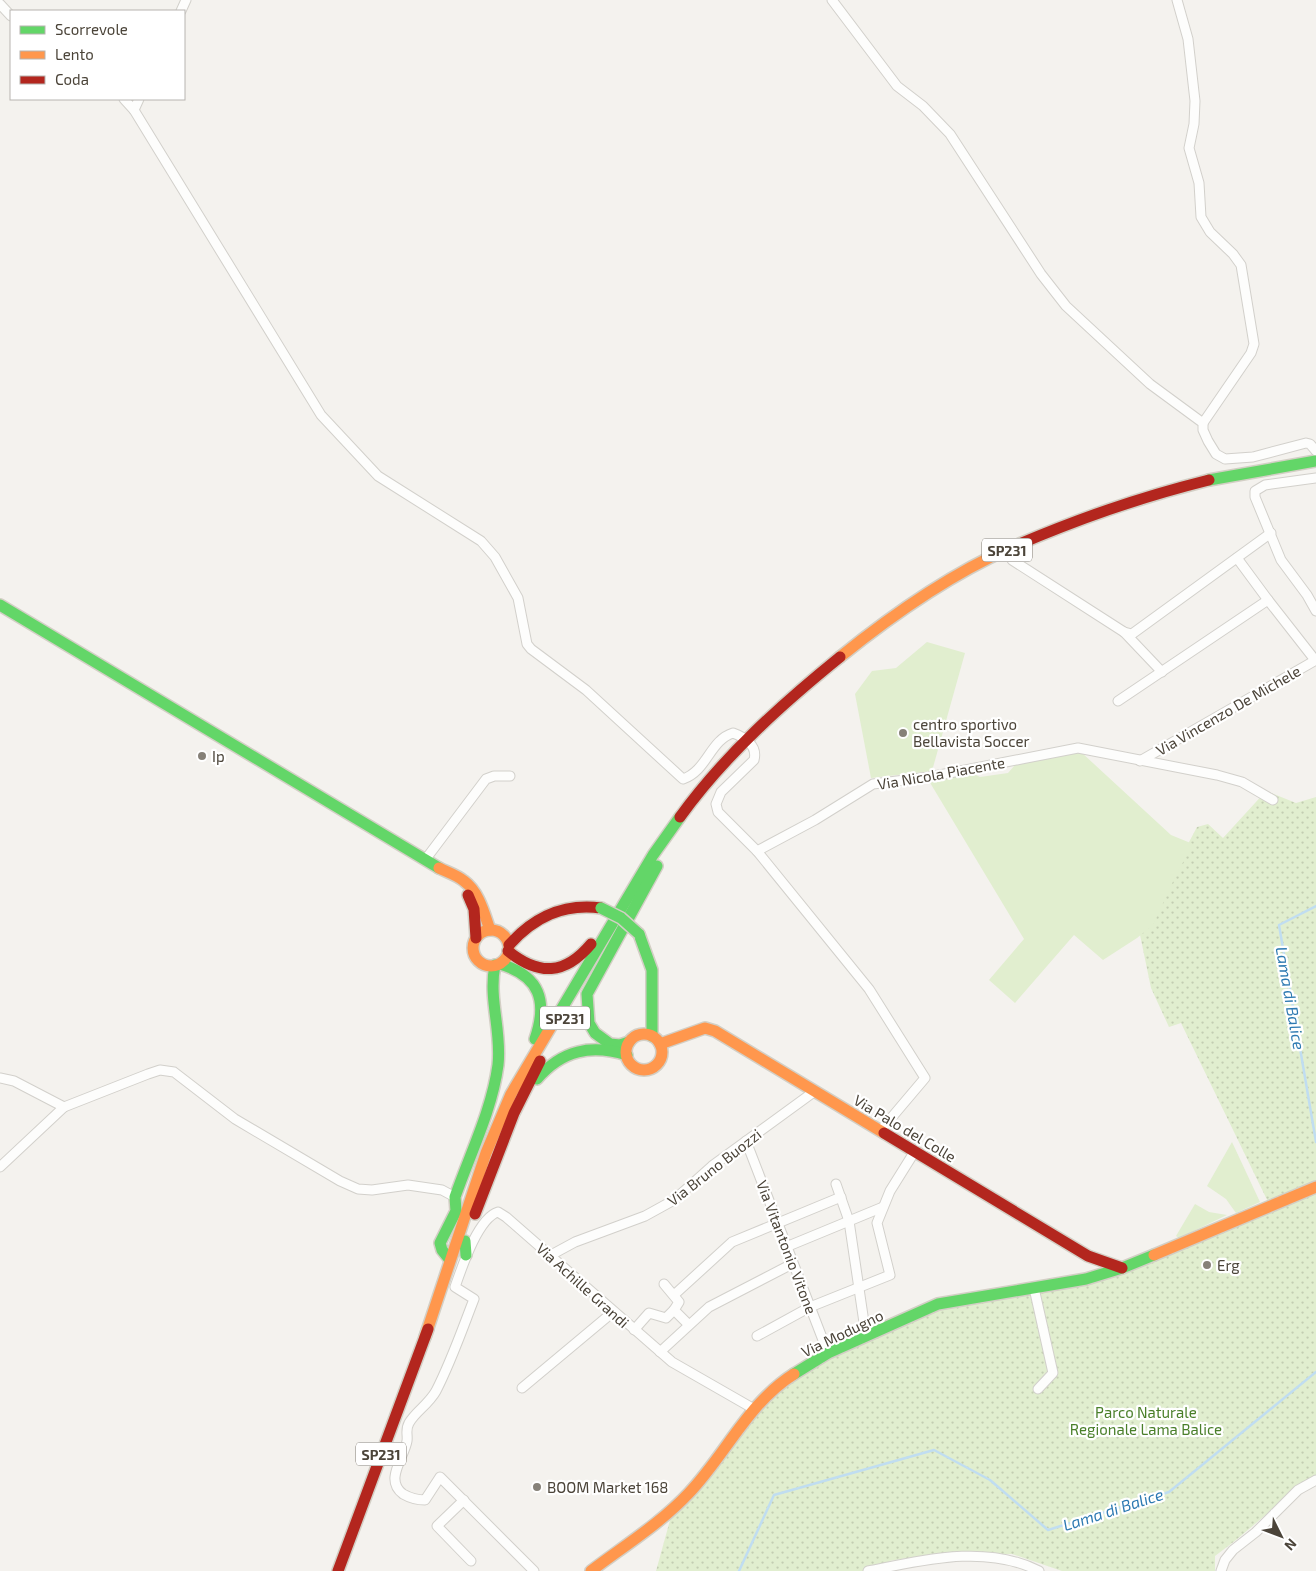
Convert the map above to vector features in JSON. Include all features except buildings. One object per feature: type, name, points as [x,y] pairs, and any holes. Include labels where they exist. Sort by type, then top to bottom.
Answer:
[{"type":"main road","name":"SP231","points":[[425,1337],[486,1153],[515,1087],[594,950],[665,837],[717,771],[748,740],[806,684],[876,628],[943,584],[1006,550],[1075,520],[1142,497],[1217,478],[1316,461]]},
{"type":"main road","points":[[0,605],[426,860],[457,876],[475,891],[493,930],[505,936],[508,948],[525,965],[540,970],[551,970],[572,962],[589,946],[636,869],[665,837]]},
{"type":"main road","name":"SP231","points":[[338,1571],[425,1337],[465,1241],[514,1113],[534,1073],[657,866],[697,806],[748,740]]},
{"type":"main road","points":[[655,1041],[630,1042],[620,1045],[610,1044],[595,1033],[589,1023],[587,994],[657,866]]},
{"type":"main road","points":[[450,874],[471,900],[476,938],[472,949],[481,963],[491,993],[498,1034],[498,1065],[486,1111],[455,1197],[457,1202],[454,1217],[442,1235],[439,1245],[450,1260]]},
{"type":"main road","points":[[476,938],[482,932],[530,924],[566,906],[578,905],[601,908],[621,918],[639,934],[652,970],[652,1006],[655,1041],[662,1056],[655,1066],[644,1070],[633,1066],[627,1055],[630,1042]]},
{"type":"main road","points":[[491,993],[497,964],[508,948],[530,924]]},
{"type":"main road","points":[[467,1210],[478,1160],[488,1134],[510,1083],[535,1039],[542,1018],[540,995],[535,985],[518,970],[497,964],[481,963]]},
{"type":"main road","name":"Via Palo del Colle","points":[[655,1041],[678,1038],[705,1028],[715,1031],[1088,1256],[1122,1268]]},
{"type":"main road","points":[[483,1192],[537,1079],[548,1065],[562,1056],[588,1048],[609,1049],[627,1055]]},
{"type":"main road","name":"Via Modugno","points":[[591,1571],[672,1509],[690,1492],[754,1409],[782,1382],[828,1353],[938,1304],[1096,1276],[1122,1268],[1316,1187]]},
{"type":"main road","points":[[465,1241],[466,1255]]},
{"type":"main road","points":[[1088,1256],[1098,1262],[1100,1267],[1096,1276]]},
{"type":"street","points":[[832,0],[897,86],[923,106],[950,134],[1041,274],[1066,306],[1150,384],[1203,423]]},
{"type":"street","points":[[1177,0],[1188,39],[1195,101],[1194,124],[1189,148],[1199,183],[1201,217],[1210,232],[1234,254],[1240,265],[1254,344],[1246,361],[1203,423],[1203,430],[1216,454],[1225,459],[1253,457],[1306,443],[1310,444],[1316,451]]},
{"type":"street","points":[[0,4],[10,15]]},
{"type":"street","points":[[125,100],[134,110],[321,415],[378,476],[481,541],[495,557],[518,598],[527,644],[531,649],[586,690],[683,779],[694,775],[723,736],[733,732],[748,740],[755,753],[754,760],[721,792],[716,804],[718,812],[757,851],[869,989],[925,1078],[881,1130]]},
{"type":"street","points":[[134,110],[139,100]]},
{"type":"street","points":[[1316,478],[1265,484],[1257,488],[1255,497],[1281,560],[1306,593],[1316,611]]},
{"type":"street","points":[[1124,632],[1132,634],[1271,533]]},
{"type":"street","points":[[1006,550],[1012,560],[1124,632],[1162,672]]},
{"type":"street","points":[[1237,558],[1315,660]]},
{"type":"street","points":[[1306,593],[1316,590]]},
{"type":"street","points":[[1118,701],[1268,600]]},
{"type":"street","name":"Via Vincenzo De Michele","points":[[1140,761],[1315,660]]},
{"type":"street","name":"Via Nicola Piacente","points":[[757,851],[815,820],[873,784],[929,777],[1078,748],[1217,775],[1242,782],[1273,800]]},
{"type":"street","points":[[426,860],[486,780],[494,776],[510,776]]},
{"type":"street","points":[[0,1167],[64,1107],[160,1070],[174,1072],[235,1119],[340,1181],[358,1189],[372,1190],[408,1185],[442,1190],[455,1197]]},
{"type":"street","points":[[0,1078],[14,1080],[64,1107]]},
{"type":"street","name":"Via Bruno Buozzi","points":[[551,1255],[575,1242],[645,1216],[674,1200],[712,1166],[815,1091]]},
{"type":"street","name":"Via Vitantonio Vitone","points":[[746,1141],[828,1353]]},
{"type":"street","points":[[757,1336],[810,1308],[890,1275],[877,1223],[890,1191],[915,1151]]},
{"type":"street","points":[[836,1184],[849,1221],[866,1336]]},
{"type":"street","points":[[674,1295],[732,1242],[776,1222],[841,1197]]},
{"type":"street","points":[[786,1247],[883,1207]]},
{"type":"street","name":"Via Achille Grandi","points":[[462,1498],[440,1477],[425,1500],[418,1500],[400,1491],[395,1484],[395,1476],[407,1440],[405,1432],[407,1425],[413,1416],[426,1407],[435,1393],[474,1300],[454,1287],[466,1255],[484,1219],[498,1212],[551,1255],[613,1312],[672,1362],[754,1409]]},
{"type":"street","points":[[660,1352],[688,1324],[709,1307],[792,1264]]},
{"type":"street","points":[[634,1330],[649,1313],[666,1318],[674,1310],[678,1302],[664,1284]]},
{"type":"street","points":[[1034,1288],[1053,1373],[1038,1389]]},
{"type":"street","points":[[674,1310],[688,1324]]},
{"type":"street","points":[[522,1388],[613,1312]]},
{"type":"street","points":[[1222,1571],[1225,1560],[1233,1550],[1256,1532],[1298,1490],[1316,1480]]},
{"type":"street","points":[[471,1561],[437,1526],[462,1498],[534,1571]]},
{"type":"street","points":[[868,1571],[912,1561],[956,1557],[1007,1558],[1036,1570]]},
{"type":"green space","name":"centro sportivo Bellavista Soccer","points":[[927,642],[965,653],[932,771],[871,778],[855,694],[872,671],[896,668]]},
{"type":"green space","points":[[1081,752],[1171,835],[1193,844],[1176,875],[1153,925],[1103,960],[1074,935],[1015,1003],[989,980],[1024,939],[929,781],[972,773],[980,777],[1008,773],[1015,765]]},
{"type":"green space","name":"Parco Naturale Regionale Lama Balice","points":[[1266,791],[1296,803],[1316,797],[1316,1477],[1290,1495],[1215,1556],[1215,1571],[1062,1571],[1012,1554],[926,1555],[889,1561],[888,1571],[656,1571],[672,1513],[751,1421],[808,1365],[913,1316],[1106,1275],[1271,1208],[1181,1023],[1169,1027],[1151,988],[1139,930],[1154,908],[1197,827],[1208,824],[1223,838]]},
{"type":"green space","points":[[1232,1142],[1260,1202],[1236,1213],[1226,1199],[1207,1186]]},
{"type":"green space","points":[[1195,1204],[1209,1212],[1227,1215],[1179,1238],[1176,1236]]},
{"type":"waterway","name":"Lama di Balice","points":[[1316,906],[1279,925],[1316,1142]]},
{"type":"waterway","name":"Lama di Balice","points":[[739,1571],[774,1495],[934,1450],[990,1480],[1048,1530],[1169,1492],[1316,1372]]},
{"type":"traffic: fast","points":[[1209,480],[1316,461]]},
{"type":"traffic: fast","points":[[0,605],[439,868]]},
{"type":"traffic: fast","points":[[552,1025],[653,855],[680,817]]},
{"type":"traffic: fast","points":[[629,1042],[620,1045],[610,1044],[595,1033],[589,1023],[587,994],[657,866]]},
{"type":"traffic: fast","points":[[601,908],[621,918],[639,934]]},
{"type":"traffic: fast","points":[[639,934],[652,970],[652,1036]]},
{"type":"traffic: fast","points":[[500,964],[524,975],[537,992],[541,1013],[535,1039]]},
{"type":"traffic: fast","points":[[450,1260],[442,1250],[440,1243],[456,1211],[455,1197],[486,1115],[498,1065],[499,1052],[493,990],[495,965]]},
{"type":"traffic: fast","points":[[537,1079],[557,1061],[578,1052],[601,1050],[627,1055]]},
{"type":"traffic: fast","points":[[465,1241],[466,1255]]},
{"type":"traffic: fast","points":[[794,1374],[828,1353],[938,1304],[1086,1279],[1122,1268],[1154,1255]]},
{"type":"traffic: slow","points":[[840,657],[880,626],[943,583],[1010,548]]},
{"type":"traffic: slow","points":[[439,868],[458,877],[474,891],[490,930]]},
{"type":"traffic: slow","points":[[491,930],[498,931],[504,935],[508,941],[509,948],[508,955],[504,961],[498,965],[491,966],[484,965],[478,961],[474,955],[473,948],[474,941],[478,935],[484,931],[491,930]]},
{"type":"traffic: slow","points":[[425,1337],[486,1153],[511,1094],[552,1025]]},
{"type":"traffic: slow","points":[[660,1044],[705,1028],[715,1031],[884,1133]]},
{"type":"traffic: slow","points":[[644,1034],[657,1039],[662,1052],[657,1065],[644,1070],[631,1065],[626,1052],[631,1039],[644,1034]]},
{"type":"traffic: slow","points":[[1154,1255],[1316,1187]]},
{"type":"traffic: slow","points":[[591,1571],[678,1504],[715,1462],[763,1399],[794,1374]]},
{"type":"traffic: jam","points":[[1010,548],[1108,510],[1209,480]]},
{"type":"traffic: jam","points":[[680,817],[715,773],[735,752],[775,712],[840,657]]},
{"type":"traffic: jam","points":[[468,895],[474,909],[476,938]]},
{"type":"traffic: jam","points":[[509,945],[529,927],[550,914],[574,908],[601,908]]},
{"type":"traffic: jam","points":[[508,951],[530,965],[551,968],[571,962],[591,944]]},
{"type":"traffic: jam","points":[[475,1214],[514,1113],[540,1061]]},
{"type":"traffic: jam","points":[[884,1133],[1088,1256],[1122,1268]]},
{"type":"traffic: jam","points":[[338,1571],[428,1329]]},
{"type":"place","name":"centro sportivo Bellavista Soccer","points":[[903,733]]},
{"type":"place","name":"Ip","points":[[202,756]]},
{"type":"place","name":"Erg","points":[[1207,1265]]},
{"type":"place","name":"BOOM Market 168","points":[[537,1487]]}]
